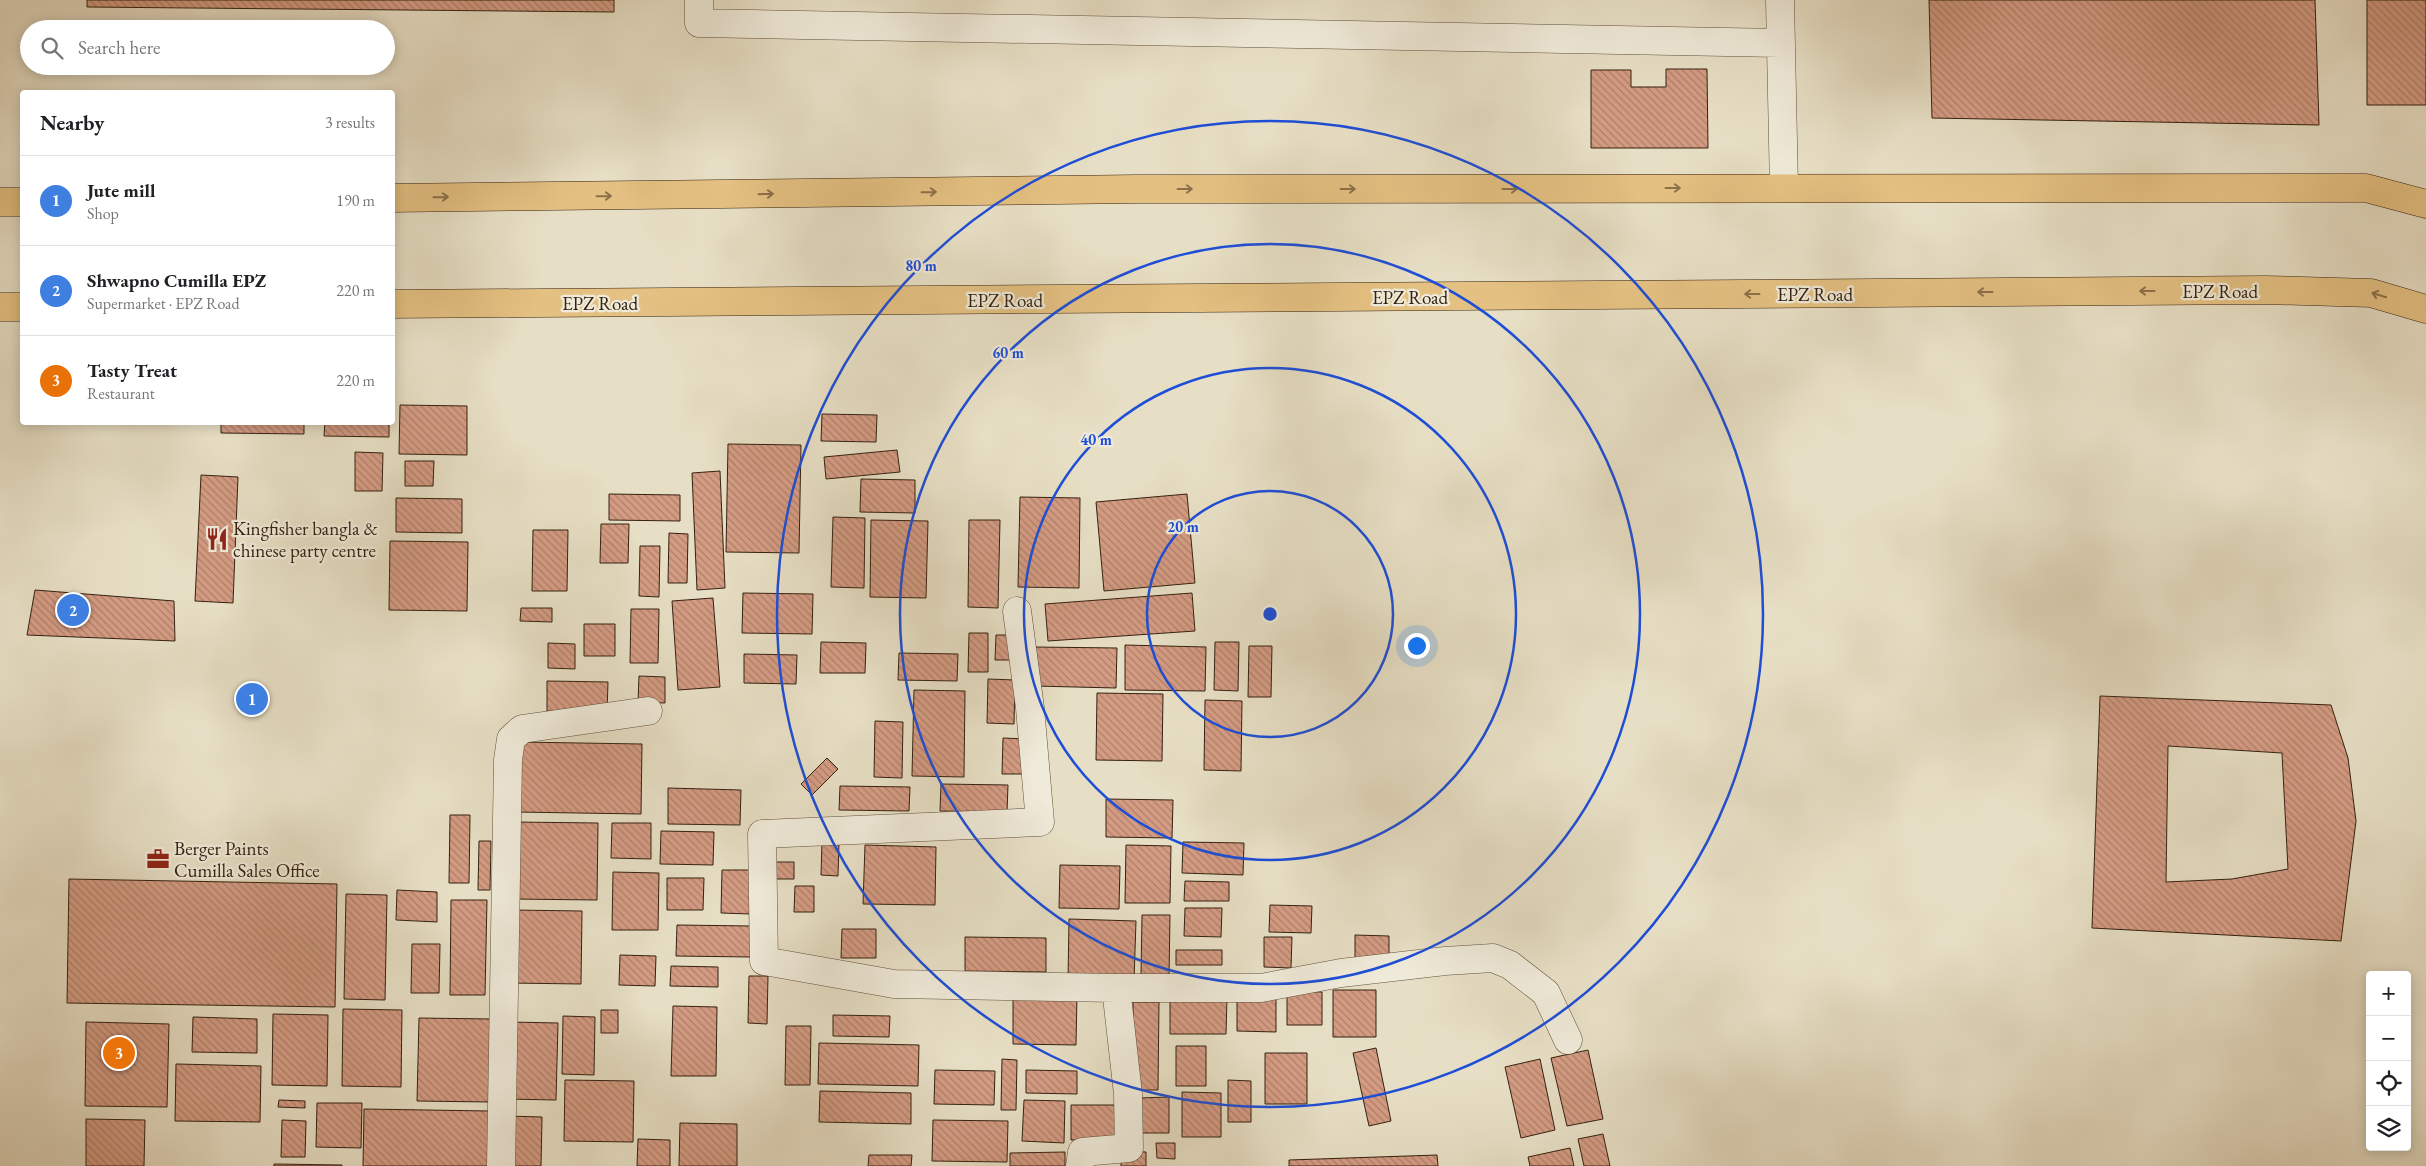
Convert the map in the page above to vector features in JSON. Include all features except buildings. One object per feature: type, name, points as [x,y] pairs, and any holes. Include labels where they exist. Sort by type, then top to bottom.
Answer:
[{"type":"main road","points":[[395,198],[1137,190],[2366,188],[2426,204]]},
{"type":"main road","points":[[0,202],[20,202]]},
{"type":"main road","name":"EPZ Road","points":[[395,304],[2266,290],[2371,293],[2426,309]]},
{"type":"main road","points":[[0,307],[20,307]]},
{"type":"street","points":[[699,0],[699,22],[1780,43]]},
{"type":"street","points":[[1780,0],[1784,188]]},
{"type":"street","points":[[1017,611],[1030,708],[1040,822],[762,834],[764,961],[894,984],[1116,988],[1261,988],[1341,973],[1445,960],[1492,958],[1510,966],[1546,992],[1568,1040]]},
{"type":"street","points":[[501,1166],[508,760],[511,739],[522,729],[648,710]]},
{"type":"street","points":[[1080,1166],[1082,1152],[1129,1148],[1128,1094],[1116,988]]},
{"type":"place","name":"Kingfisher bangla & chinese party centre","points":[[217,539]]},
{"type":"place","name":"Shwapno Cumilla EPZ","points":[[73,610]]},
{"type":"place","name":"Jute mill","points":[[252,699]]},
{"type":"place","name":"Berger Paints Cumilla Sales Office","points":[[158,859]]},
{"type":"place","name":"Tasty Treat","points":[[119,1053]]}]
